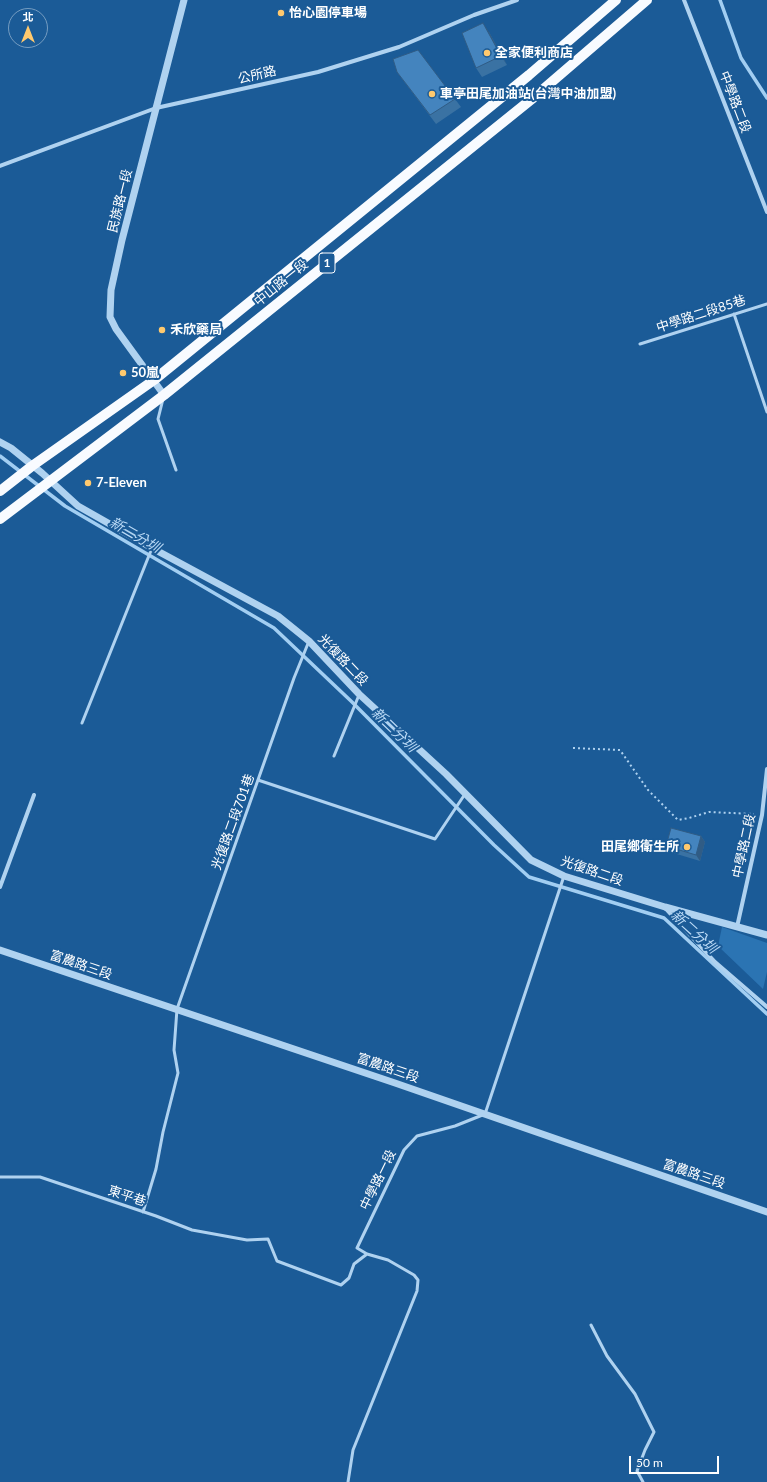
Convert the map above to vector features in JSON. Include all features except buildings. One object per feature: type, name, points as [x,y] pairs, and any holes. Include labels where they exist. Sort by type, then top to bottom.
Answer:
[{"type":"main road","name":"中山路一段","points":[[0,491],[32,466],[154,380],[529,75],[616,0]]},
{"type":"main road","name":"中山路一段","points":[[0,519],[164,394],[533,98],[647,0]]},
{"type":"street","name":"民族路一段","points":[[164,394],[116,329],[110,317],[111,290],[122,240],[184,0]]},
{"type":"street","name":"公所路","points":[[0,166],[156,108],[326,70],[399,47],[474,15],[517,0]]},
{"type":"street","name":"中學路二段","points":[[684,0],[767,212]]},
{"type":"street","name":"光復路二段","points":[[0,442],[42,473],[78,506],[278,616],[310,641],[360,694],[466,794],[531,860],[564,876],[665,907],[767,935]]},
{"type":"street","name":"中學路二段","points":[[737,927],[762,815],[767,769]]},
{"type":"street","points":[[0,887],[34,795]]},
{"type":"street","points":[[665,907],[715,962],[767,1007]]},
{"type":"street","name":"富農路三段","points":[[0,950],[485,1114],[767,1212]]},
{"type":"lane","name":"中學路二段85巷","points":[[640,344],[767,304]]},
{"type":"lane","points":[[734,314],[767,412]]},
{"type":"lane","points":[[164,394],[158,419],[176,470]]},
{"type":"lane","points":[[82,723],[152,548]]},
{"type":"lane","name":"光復路二段701巷","points":[[144,1212],[156,1169],[163,1132],[178,1073],[174,1050],[176,1009],[294,678],[310,641]]},
{"type":"lane","points":[[334,756],[360,694]]},
{"type":"lane","points":[[258,780],[435,839],[466,794]]},
{"type":"lane","points":[[485,1114],[564,876]]},
{"type":"lane","name":"中學路一段","points":[[367,1254],[357,1248],[404,1150],[417,1136],[454,1126],[485,1114]]},
{"type":"lane","name":"東平巷","points":[[0,1177],[40,1177],[192,1230],[247,1240],[268,1239],[277,1261],[341,1285],[349,1278],[354,1264],[367,1254]]},
{"type":"lane","points":[[348,1482],[352,1450],[418,1291],[418,1280],[414,1275],[388,1260],[367,1254]]},
{"type":"lane","points":[[591,1324],[607,1356],[636,1394],[654,1432],[637,1471],[643,1482]]},
{"type":"path","points":[[573,748],[620,750],[648,790],[678,820],[709,812],[762,815]]},
{"type":"shaded area","points":[[722,927],[767,943],[767,972],[763,989],[718,946]]},
{"type":"waterway","points":[[720,0],[741,58],[767,98]]},
{"type":"waterway","name":"新二分圳","points":[[0,456],[65,506],[274,628],[352,702],[494,845],[529,877],[664,918],[767,1014]]},
{"type":"place","name":"怡心園停車場","points":[[281,13]]},
{"type":"place","name":"全家便利商店","points":[[487,53]]},
{"type":"place","name":"車亭田尾加油站(台灣中油加盟)","points":[[432,94]]},
{"type":"place","name":"禾欣藥局","points":[[162,330]]},
{"type":"place","name":"50嵐","points":[[123,373]]},
{"type":"place","name":"7-Eleven","points":[[88,483]]},
{"type":"place","name":"田尾鄉衛生所","points":[[687,847]]}]
